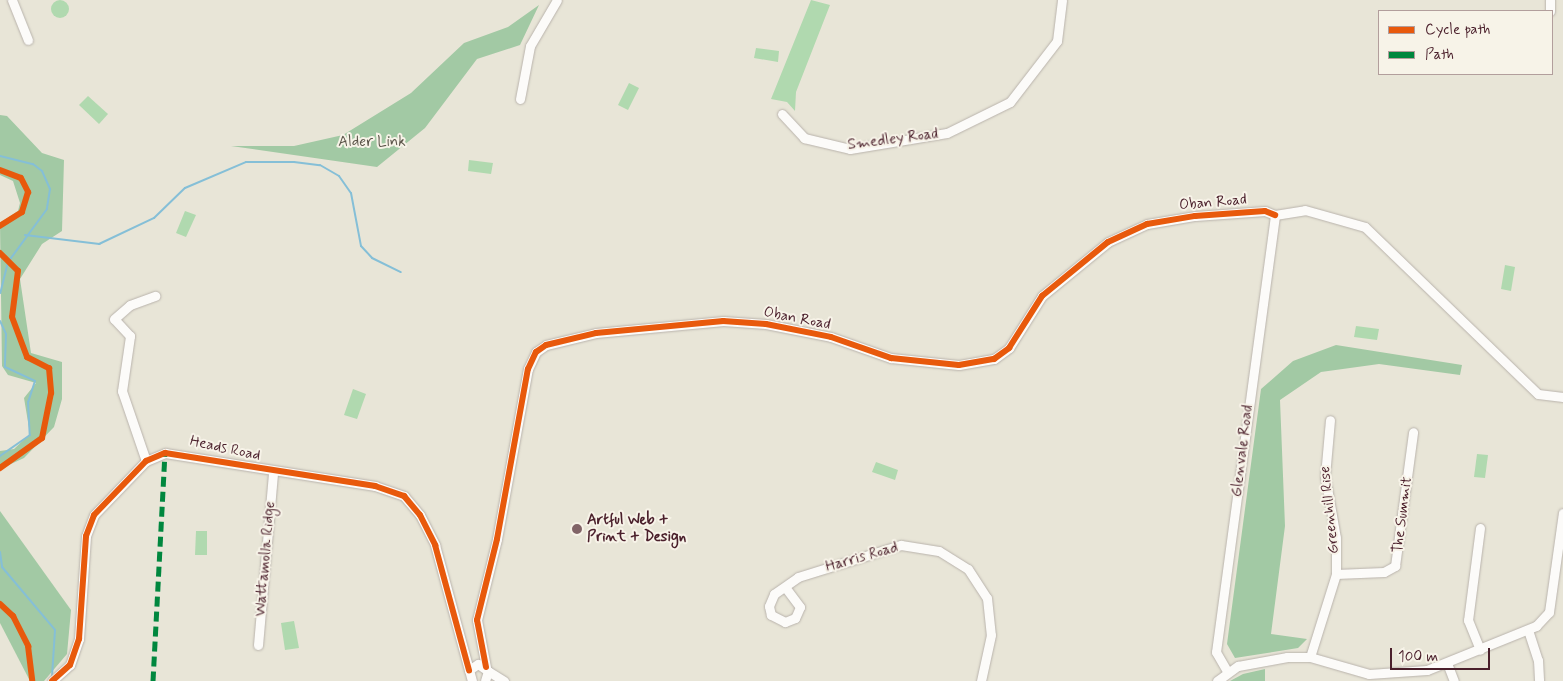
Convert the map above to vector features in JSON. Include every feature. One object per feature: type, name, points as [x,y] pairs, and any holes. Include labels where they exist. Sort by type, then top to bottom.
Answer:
[{"type":"street","points":[[12,0],[28,40]]},
{"type":"street","points":[[520,99],[530,46],[557,0]]},
{"type":"street","name":"Smedley Road","points":[[782,114],[804,138],[850,148],[947,133],[1010,102],[1057,41],[1062,0]]},
{"type":"street","name":"Oban Road","points":[[478,674],[486,650],[477,620],[513,463],[528,369],[536,352],[546,345],[596,334],[723,321],[766,324],[822,335],[891,358],[959,365],[994,359],[1009,348],[1042,296],[1108,242],[1147,224],[1196,216],[1265,212],[1275,215],[1305,210],[1365,227],[1538,394],[1563,398]]},
{"type":"street","name":"Glenvale Road","points":[[1227,671],[1216,652],[1275,215]]},
{"type":"street","points":[[146,461],[122,391],[130,336],[114,319],[130,305],[155,296]]},
{"type":"street","name":"Greenhill Rise","points":[[1310,657],[1336,574],[1325,476],[1330,420]]},
{"type":"street","name":"The Summit","points":[[1336,574],[1384,572],[1395,566],[1413,432]]},
{"type":"street","name":"Heads Road","points":[[52,681],[65,670],[79,639],[89,524],[146,461],[165,453],[183,453],[274,473],[385,488],[410,501],[439,558],[464,659],[478,674]]},
{"type":"street","name":"Wattamolla Ridge","points":[[258,645],[274,473]]},
{"type":"street","points":[[1217,681],[1227,671],[1265,660],[1310,657],[1369,678],[1404,674],[1447,663],[1528,630],[1549,612],[1563,513]]},
{"type":"street","points":[[1480,528],[1468,620],[1480,650]]},
{"type":"street","name":"Harris Road","points":[[785,587],[798,577],[901,545],[939,551],[968,569],[987,598],[991,634],[981,681]]},
{"type":"street","points":[[1528,630],[1538,660],[1539,681]]},
{"type":"street","points":[[1447,663],[1454,681]]},
{"type":"street","points":[[478,674],[504,681]]},
{"type":"green space","points":[[60,0],[66,3],[69,9],[66,15],[60,18],[54,15],[51,9],[54,3]]},
{"type":"green space","points":[[811,0],[830,5],[796,92],[795,111],[787,102],[771,99]]},
{"type":"green space","name":"Alder Link","points":[[539,5],[520,45],[477,59],[425,128],[377,167],[231,146],[294,146],[343,135],[411,93],[464,43],[508,27]]},
{"type":"green space","points":[[756,48],[779,51],[778,62],[754,58]]},
{"type":"green space","points":[[629,83],[639,88],[628,110],[618,105]]},
{"type":"green space","points":[[88,96],[108,114],[99,124],[79,105]]},
{"type":"green space","points":[[0,115],[7,116],[42,153],[64,160],[62,231],[42,244],[20,279],[31,353],[62,362],[62,399],[54,427],[24,458],[0,469],[0,451],[14,449],[30,434],[24,398],[36,383],[8,375],[2,366],[0,223],[18,211],[20,203],[13,181],[0,175]]},
{"type":"green space","points":[[469,160],[493,163],[491,174],[468,171]]},
{"type":"green space","points":[[185,211],[196,215],[186,237],[176,233]]},
{"type":"green space","points":[[1505,265],[1515,267],[1511,291],[1501,289]]},
{"type":"green space","points":[[1356,326],[1379,329],[1377,340],[1354,337]]},
{"type":"green space","points":[[1336,345],[1462,365],[1460,375],[1379,364],[1321,372],[1280,400],[1285,526],[1271,634],[1307,639],[1298,648],[1235,658],[1227,644],[1261,389],[1293,361]]},
{"type":"green space","points":[[353,389],[366,394],[357,419],[344,415]]},
{"type":"green space","points":[[1477,454],[1488,455],[1485,478],[1474,477]]},
{"type":"green space","points":[[876,462],[898,470],[895,480],[872,472]]},
{"type":"green space","points":[[0,511],[71,610],[67,654],[44,681],[30,681],[0,623]]},
{"type":"green space","points":[[196,531],[207,531],[207,555],[195,555]]},
{"type":"green space","points":[[294,621],[299,648],[285,650],[281,623]]},
{"type":"green space","points":[[1265,669],[1265,681],[1230,681],[1243,674]]},
{"type":"waterway","points":[[0,156],[33,164],[42,171],[50,189],[47,209],[8,262],[0,293]]},
{"type":"waterway","points":[[25,235],[99,244],[154,218],[185,188],[246,162],[294,162],[320,165],[339,176],[351,193],[361,246],[372,258],[401,272]]},
{"type":"waterway","points":[[0,321],[6,334],[5,367],[35,381],[28,402],[30,435],[0,456]]},
{"type":"waterway","points":[[0,552],[2,567],[55,630],[52,677]]},
{"type":"marked path","points":[[153,681],[165,453]]},
{"type":"cycle path","points":[[0,170],[21,178],[28,192],[22,212],[0,226]]},
{"type":"cycle path","points":[[486,667],[477,620],[497,539],[528,369],[536,352],[546,345],[596,333],[723,321],[766,324],[831,337],[891,358],[959,365],[994,359],[1009,348],[1042,296],[1108,242],[1147,224],[1195,216],[1265,211],[1275,215]]},
{"type":"cycle path","points":[[0,253],[18,271],[12,317],[27,357],[49,368],[51,393],[42,438],[0,468]]},
{"type":"cycle path","points":[[52,681],[70,665],[79,639],[86,536],[94,515],[146,461],[165,453],[375,486],[404,496],[420,515],[435,545],[469,670]]},
{"type":"cycle path","points":[[0,604],[13,616],[28,646],[32,681]]},
{"type":"place","name":"Artful Web + Print + Design","points":[[577,529]]}]
